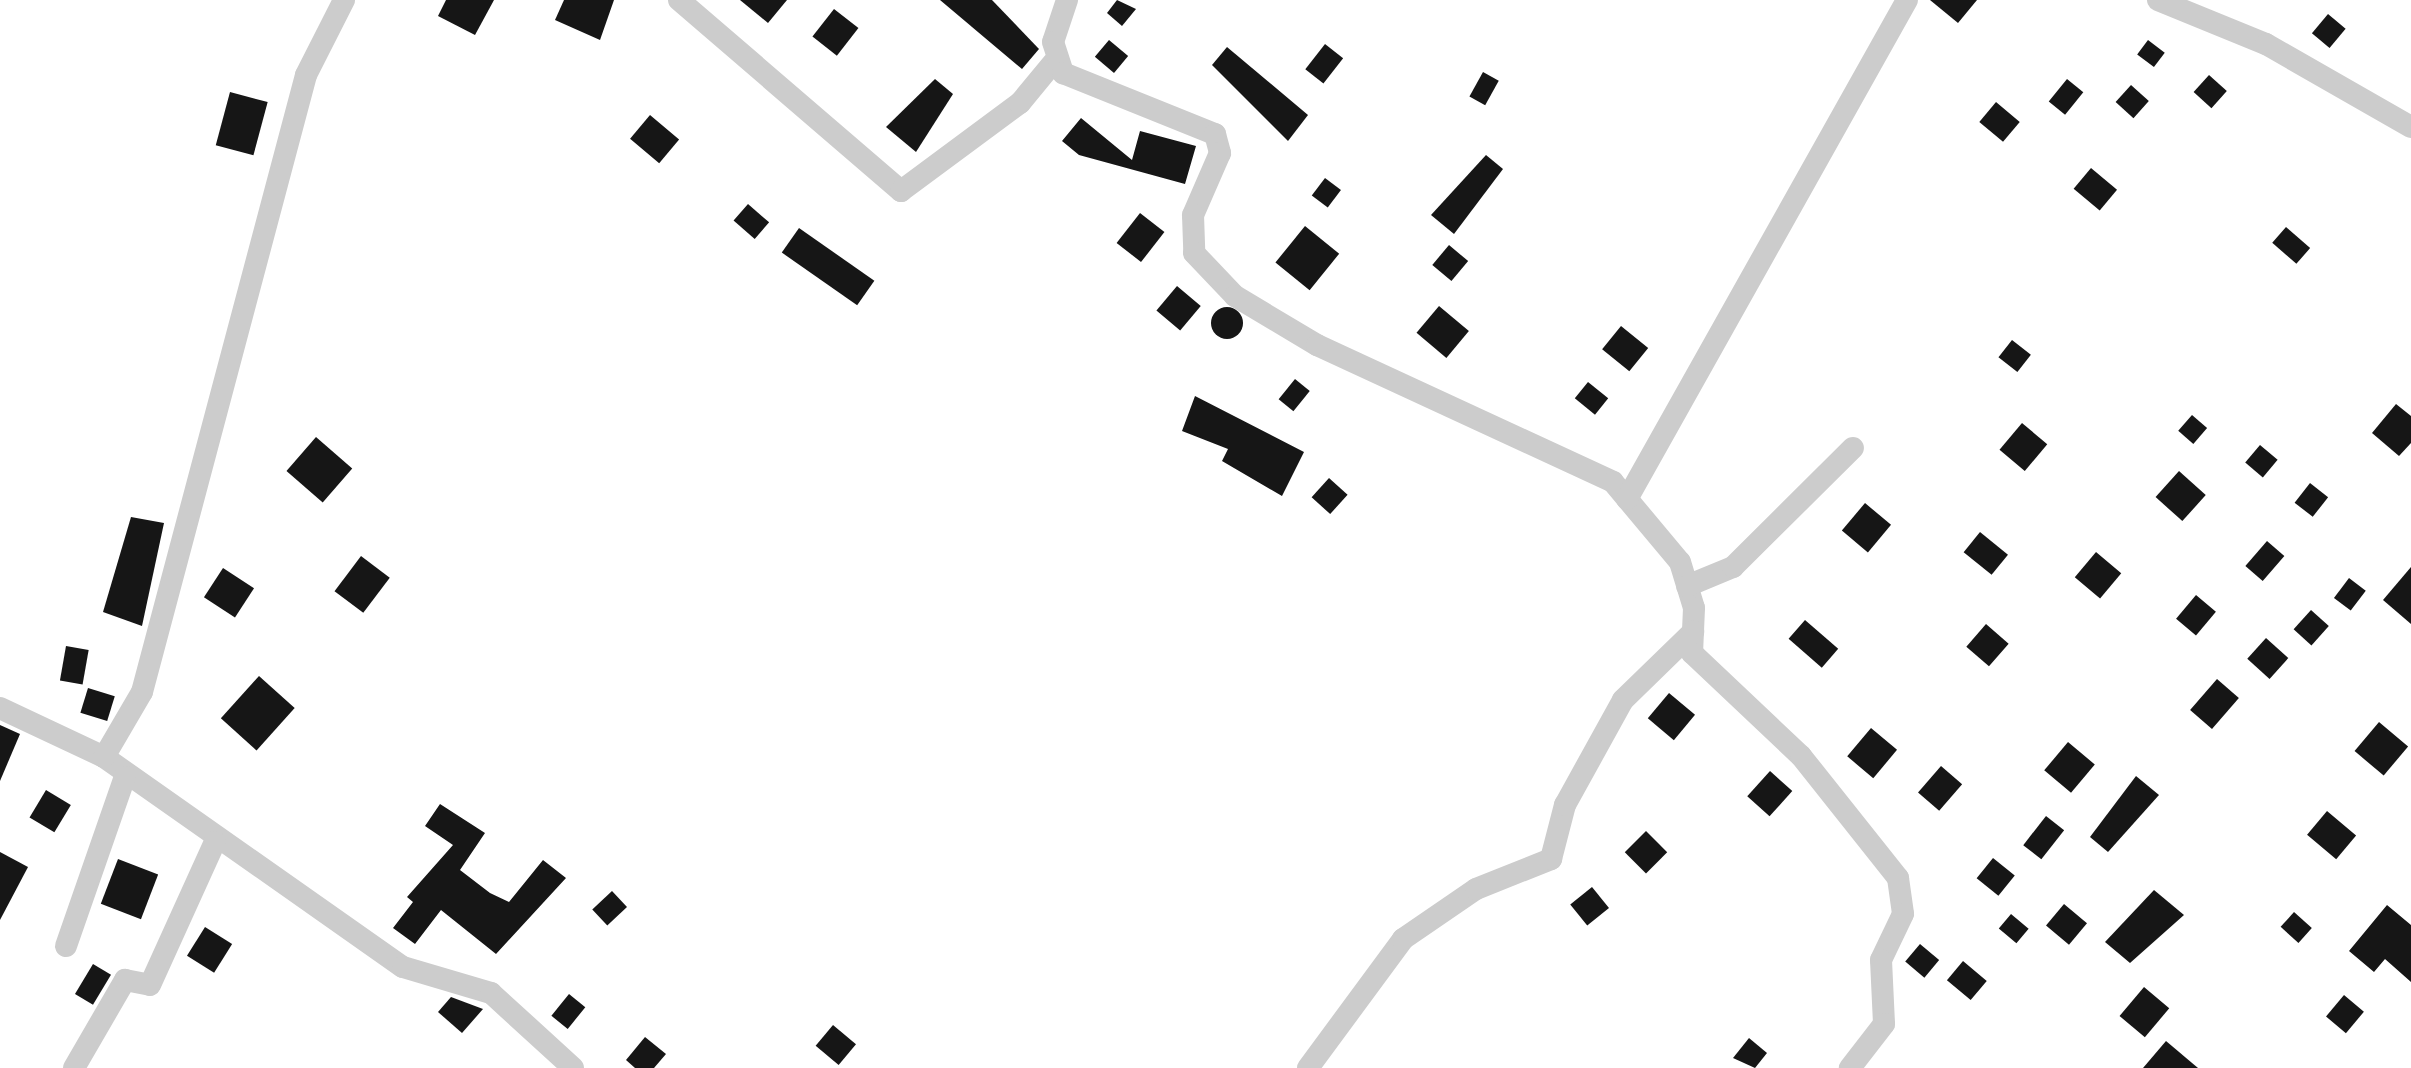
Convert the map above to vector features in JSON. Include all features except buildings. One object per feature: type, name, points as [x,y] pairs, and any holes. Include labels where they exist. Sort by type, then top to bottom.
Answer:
[{"type":"street","points":[[104,757],[142,692],[306,74],[344,0]]},
{"type":"street","points":[[679,0],[901,191],[1020,103],[1053,63],[1067,0]]},
{"type":"street","points":[[1627,499],[1907,0]]},
{"type":"street","points":[[2158,0],[2266,44],[2411,127]]},
{"type":"street","points":[[1053,63],[1215,134],[1220,153],[1193,215],[1194,253],[1234,296],[1317,344],[1538,440],[1627,499],[1680,562],[1688,586],[1692,652],[1801,756],[1898,878],[1903,914],[1881,960],[1884,1024],[1850,1068]]},
{"type":"street","points":[[1688,586],[1733,567],[1854,448]]},
{"type":"street","points":[[1308,1068],[1403,940],[1476,889],[1552,859],[1565,805],[1624,700],[1693,632]]},
{"type":"street","points":[[0,708],[104,757],[215,842],[402,967],[491,993],[573,1068]]},
{"type":"street","points":[[66,946],[126,777]]},
{"type":"street","points":[[74,1068],[125,980],[150,985],[215,842]]}]
